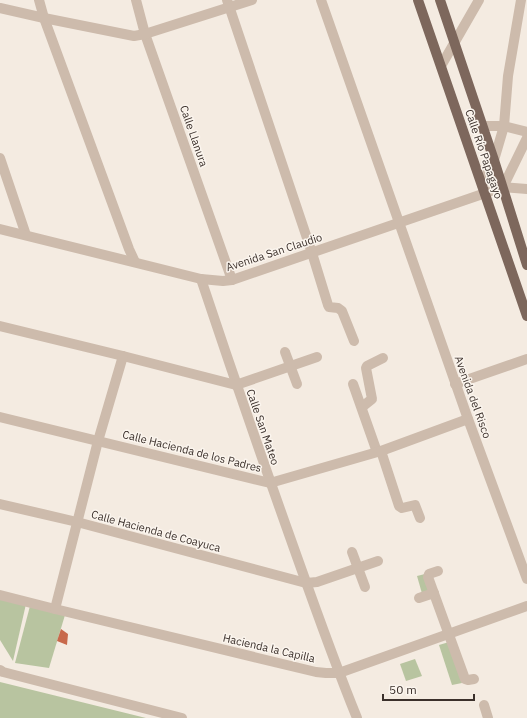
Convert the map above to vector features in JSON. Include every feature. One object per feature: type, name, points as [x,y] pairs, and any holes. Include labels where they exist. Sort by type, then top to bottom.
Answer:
[{"type":"main road","name":"Calle Río Papagayo","points":[[418,0],[527,316]]},
{"type":"main road","name":"Calle Río Papagayo","points":[[440,0],[483,126],[527,264]]},
{"type":"street","points":[[39,0],[44,18],[126,242],[135,262]]},
{"type":"street","name":"Calle Llanura","points":[[136,0],[145,34],[232,280]]},
{"type":"street","points":[[0,8],[134,36],[145,34],[228,4],[252,0]]},
{"type":"street","name":"Avenida del Risco","points":[[321,0],[455,384],[527,579]]},
{"type":"street","points":[[483,189],[494,160],[504,126],[508,76],[521,0]]},
{"type":"street","points":[[441,66],[478,1]]},
{"type":"street","points":[[228,4],[312,253],[328,306],[338,308],[342,311],[354,341]]},
{"type":"street","points":[[483,126],[504,126],[527,132]]},
{"type":"street","points":[[503,187],[527,138]]},
{"type":"street","points":[[0,158],[26,235]]},
{"type":"street","name":"Avenida San Claudio","points":[[0,229],[201,279],[222,281],[232,280],[399,223],[483,189],[503,187],[527,189]]},
{"type":"street","name":"Calle San Mateo","points":[[201,279],[270,483],[339,673],[357,718]]},
{"type":"street","points":[[0,326],[236,385],[317,357]]},
{"type":"street","points":[[285,352],[297,384]]},
{"type":"street","points":[[55,609],[76,522],[122,356]]},
{"type":"street","points":[[362,407],[372,399],[366,368],[367,366],[383,358]]},
{"type":"street","points":[[455,384],[527,359]]},
{"type":"street","points":[[353,384],[400,507],[415,505],[420,518]]},
{"type":"street","name":"Calle Hacienda de los Padres","points":[[0,417],[270,483],[379,452],[468,419]]},
{"type":"street","name":"Calle Hacienda de Coayuca","points":[[0,504],[76,522],[306,583]]},
{"type":"street","points":[[352,552],[365,587]]},
{"type":"street","points":[[306,583],[317,582],[378,561]]},
{"type":"street","points":[[438,571],[428,576],[448,633],[470,680]]},
{"type":"street","points":[[419,598],[434,593]]},
{"type":"street","name":"Hacienda la Capilla","points":[[0,595],[326,674],[339,673],[527,606]]},
{"type":"street","points":[[0,670],[182,718]]},
{"type":"street","points":[[484,705],[488,718]]},
{"type":"green space","points":[[425,574],[432,594],[423,597],[417,576]]},
{"type":"green space","points":[[0,598],[26,604],[13,661],[0,640]]},
{"type":"green space","points":[[30,606],[65,615],[49,668],[15,663]]},
{"type":"green space","points":[[449,642],[462,683],[452,685],[439,645]]},
{"type":"green space","points":[[415,659],[422,676],[406,681],[400,664]]},
{"type":"green space","points":[[0,682],[146,718],[0,718]]},
{"type":"building","points":[[61,629],[68,634],[67,645],[57,641]]}]
